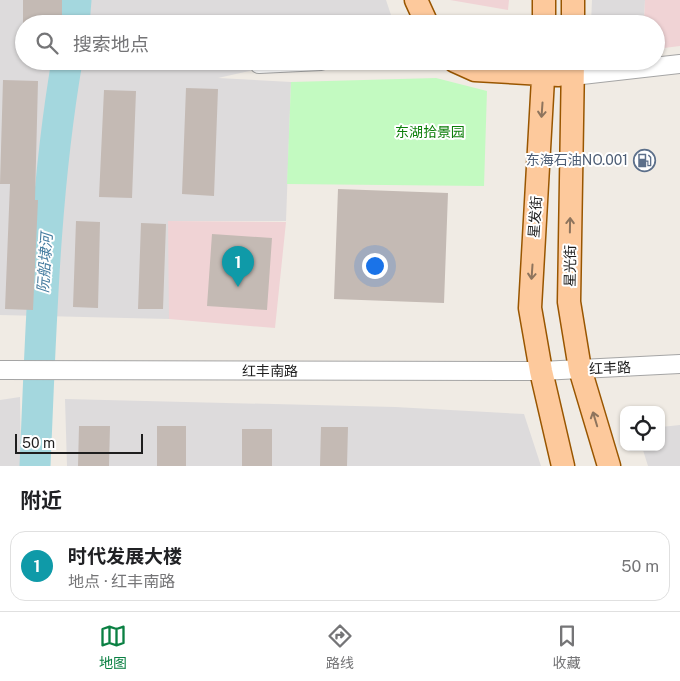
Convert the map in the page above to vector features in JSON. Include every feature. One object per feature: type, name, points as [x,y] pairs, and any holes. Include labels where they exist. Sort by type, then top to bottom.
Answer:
[{"type":"main road","points":[[416,0],[423,15]]},
{"type":"main road","points":[[544,0],[544,15]]},
{"type":"main road","points":[[573,0],[573,15]]},
{"type":"main road","name":"星发街","points":[[541,371],[530,308],[544,70]]},
{"type":"main road","name":"星光街","points":[[573,70],[569,302],[580,369],[609,466]]},
{"type":"main road","points":[[541,371],[563,466]]},
{"type":"street","points":[[665,65],[680,64]]},
{"type":"street","name":"红丰路","points":[[541,371],[680,364]]},
{"type":"street","name":"红丰南路","points":[[0,370],[541,371]]},
{"type":"shaded area","points":[[0,0],[386,0],[391,15],[15,15],[15,70],[254,70],[218,78],[291,82],[286,221],[169,221],[169,319],[0,315]]},
{"type":"shaded area","points":[[450,0],[509,0],[508,10]]},
{"type":"shaded area","points":[[592,0],[645,0],[644,15],[591,15]]},
{"type":"shaded area","points":[[645,0],[680,0],[680,46],[665,48],[665,15],[644,15]]},
{"type":"shaded area","points":[[168,221],[286,222],[275,328],[169,319]]},
{"type":"shaded area","points":[[20,397],[21,466],[0,466],[0,400]]},
{"type":"shaded area","points":[[65,399],[395,407],[524,414],[541,466],[67,466]]},
{"type":"shaded area","points":[[680,425],[680,466],[648,466],[643,451],[665,451],[665,427]]},
{"type":"green space","name":"东湖拾景园","points":[[436,78],[487,91],[484,186],[287,184],[291,82]]},
{"type":"water","points":[[47,410],[46,466],[26,466],[26,411]]},
{"type":"building","points":[[23,0],[62,0],[62,15],[23,15]]},
{"type":"building","points":[[3,80],[38,81],[35,200],[38,200],[33,310],[5,309],[10,184],[0,184]]},
{"type":"building","points":[[186,88],[218,89],[214,196],[182,194]]},
{"type":"building","points":[[104,90],[136,91],[132,198],[99,197]]},
{"type":"building","points":[[338,189],[448,193],[444,303],[334,299]]},
{"type":"building","points":[[76,221],[100,222],[98,308],[73,307]]},
{"type":"building","points":[[141,223],[166,224],[163,309],[138,309]]},
{"type":"building","points":[[212,234],[272,238],[267,310],[207,306]]},
{"type":"building","points":[[79,426],[110,426],[109,466],[78,466]]},
{"type":"building","points":[[157,426],[186,426],[186,466],[157,466]]},
{"type":"building","points":[[321,427],[348,427],[347,466],[320,466]]},
{"type":"building","points":[[242,429],[272,429],[272,466],[242,466]]},
{"type":"waterway","name":"阮船埭河","points":[[75,15],[76,0]]},
{"type":"waterway","name":"阮船埭河","points":[[35,466],[48,212],[66,70]]},
{"type":"place","name":"东海石油NO.001","points":[[644,160]]},
{"type":"place","name":"时代发展大楼","points":[[238,287]]}]
